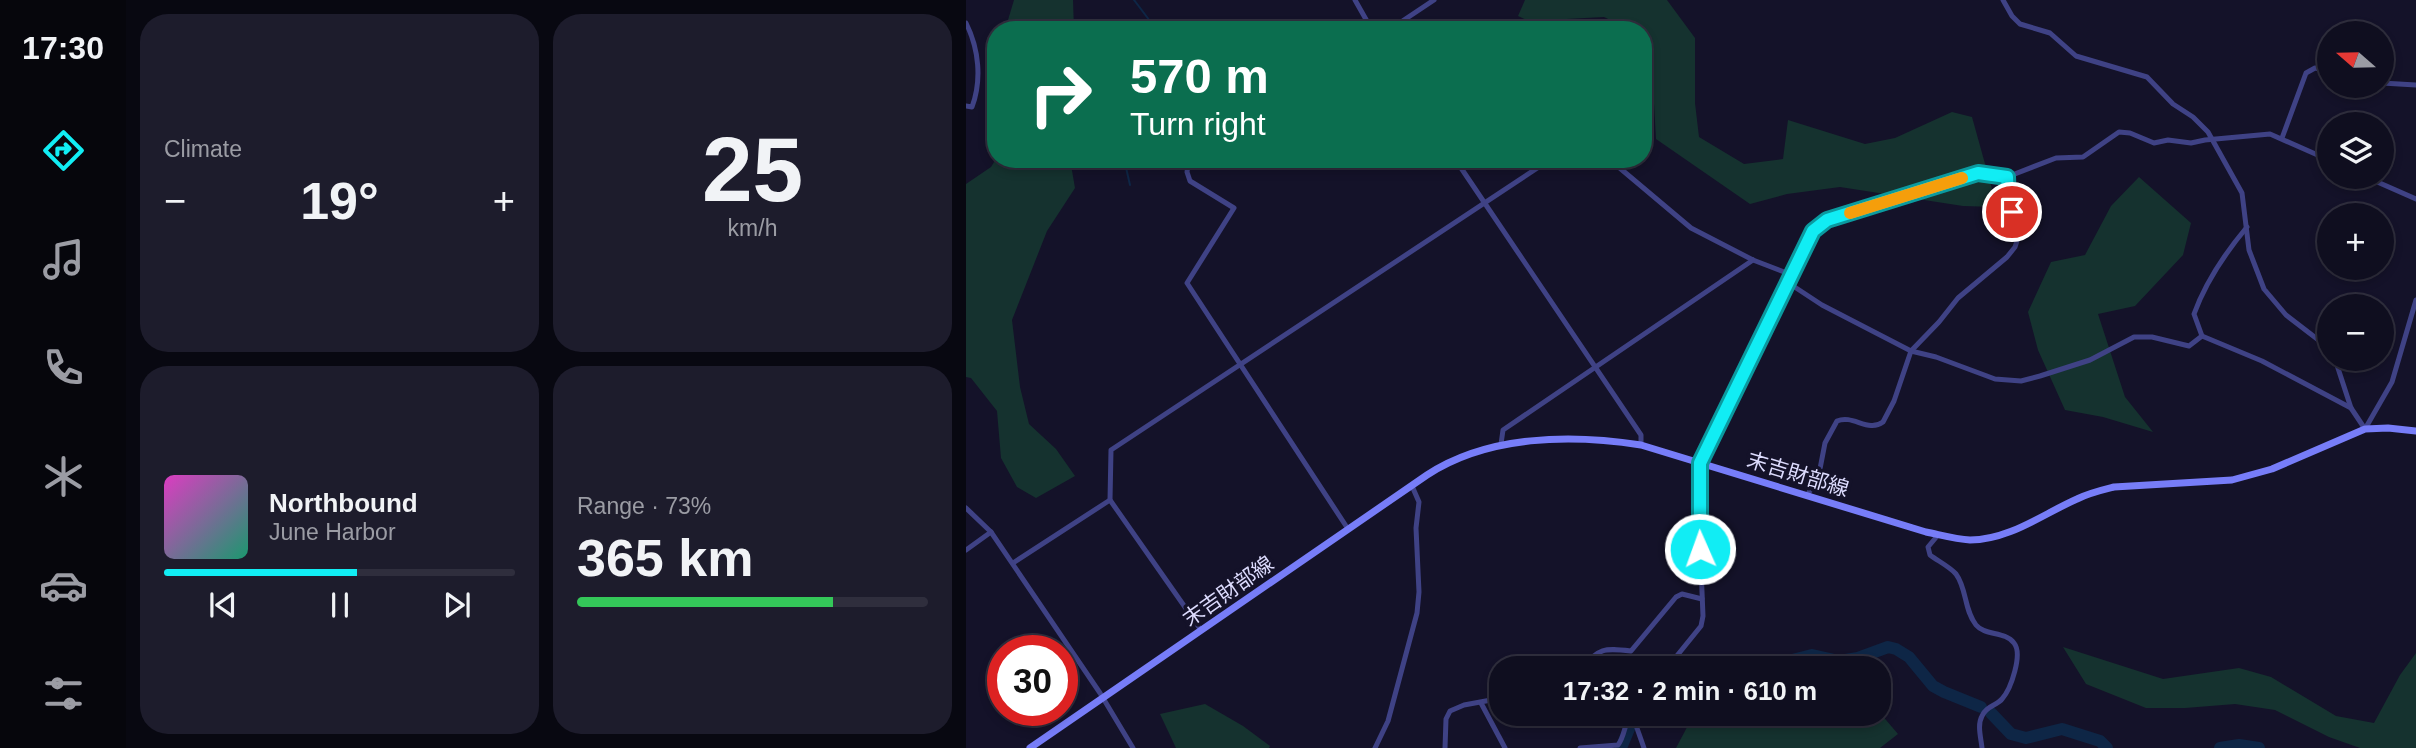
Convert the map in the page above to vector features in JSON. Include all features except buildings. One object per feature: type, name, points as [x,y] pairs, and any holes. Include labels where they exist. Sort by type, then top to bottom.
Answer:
[{"type":"main road","name":"末吉財部線","points":[[1030,748],[1440,466],[1500,444],[1579,441],[1641,445],[1938,535],[1972,540],[2026,525],[2079,498],[2114,487],[2245,477],[2287,463],[2365,429],[2416,431]]},
{"type":"street","points":[[1355,0],[1368,21]]},
{"type":"street","points":[[1402,21],[1434,0]]},
{"type":"street","points":[[2003,0],[2020,24],[2050,33],[2076,56],[2147,77],[2173,104],[2193,117],[2208,132],[2242,193],[2249,250],[2264,289],[2286,315],[2317,339]]},
{"type":"street","points":[[966,23],[979,82],[972,107],[966,106]]},
{"type":"street","points":[[2282,138],[2306,73],[2317,68]]},
{"type":"street","points":[[2394,84],[2416,85]]},
{"type":"street","points":[[1676,656],[1700,626],[1703,616],[1698,493],[1700,463],[1813,231],[1827,220],[1978,173],[2007,177],[2056,158],[2083,157],[2119,132],[2130,133],[2154,143],[2168,140],[2191,144],[2261,133],[2282,138],[2317,154]]},
{"type":"street","points":[[1188,168],[1190,181],[1234,208],[1187,283],[1348,529]]},
{"type":"street","points":[[1461,168],[1641,435],[1641,445]]},
{"type":"street","points":[[1201,630],[1110,500],[1111,450],[1538,168]]},
{"type":"street","points":[[1620,168],[1691,228],[1753,260],[1792,275]]},
{"type":"street","points":[[1807,496],[1819,474],[1825,443],[1837,421],[1846,418],[1874,426],[1883,422],[1894,401],[1911,351],[1958,298],[2015,247],[2019,235],[2008,198],[2007,177]]},
{"type":"street","points":[[2393,189],[2416,199]]},
{"type":"street","points":[[2247,227],[2234,242],[2199,299],[2194,314],[2202,336],[2262,361],[2351,408]]},
{"type":"street","points":[[1500,444],[1503,430],[1753,260]]},
{"type":"street","points":[[1787,282],[1822,305],[1911,351],[1936,357],[1994,379],[2021,381],[2090,360],[2134,337],[2152,337],[2189,346],[2202,336]]},
{"type":"street","points":[[2339,371],[2351,408],[2365,429],[2392,382],[2416,300]]},
{"type":"street","points":[[1375,748],[1388,721],[1417,613],[1419,592],[1416,528],[1419,502],[1412,486]]},
{"type":"street","points":[[1013,563],[1110,500]]},
{"type":"street","points":[[966,508],[991,531],[1133,748]]},
{"type":"street","points":[[966,550],[991,531]]},
{"type":"street","points":[[1938,535],[1928,547],[1930,555],[1956,573],[1975,624],[1984,631],[2007,637],[2013,641],[2017,650],[2012,683],[2003,698],[1985,710],[1981,717],[1979,723],[1982,748]]},
{"type":"street","points":[[1592,656],[1603,650],[1630,651],[1676,597],[1682,594],[1702,600]]},
{"type":"street","points":[[1444,748],[1446,719],[1450,711],[1464,705],[1489,701]]},
{"type":"street","points":[[1482,703],[1505,748]]},
{"type":"street","points":[[1580,748],[1618,745],[1622,740],[1624,726]]},
{"type":"street","points":[[1636,726],[1644,748]]},
{"type":"green space","points":[[1014,0],[1073,0],[1074,21],[1008,21]]},
{"type":"green space","points":[[1525,0],[1667,0],[1695,38],[1695,103],[1699,137],[1744,164],[1783,159],[1788,120],[1865,144],[1895,138],[1952,112],[1972,117],[1997,207],[1963,206],[1840,187],[1787,194],[1750,204],[1656,139],[1652,21],[1613,21],[1604,17],[1529,21],[1518,16]]},
{"type":"green space","points":[[990,168],[1072,168],[1075,188],[1047,231],[1012,320],[1020,387],[1029,424],[1056,449],[1075,476],[1036,498],[1017,487],[1001,458],[997,411],[971,378],[966,377],[966,184]]},
{"type":"green space","points":[[2139,177],[2191,223],[2183,255],[2135,306],[2098,314],[2125,397],[2153,432],[2103,417],[2065,410],[2038,350],[2028,312],[2051,262],[2085,255],[2111,206]]},
{"type":"green space","points":[[2063,647],[2163,679],[2239,668],[2271,677],[2336,716],[2374,723],[2400,675],[2416,653],[2416,748],[2360,748],[2329,737],[2275,710],[2235,704],[2146,708],[2086,684]]},
{"type":"green space","points":[[1205,704],[1243,726],[1270,746],[1269,748],[1176,748],[1160,714]]},
{"type":"green space","points":[[1688,726],[1891,726],[1898,734],[1880,748],[1676,748]]},
{"type":"waterway","points":[[1134,0],[1150,21]]},
{"type":"waterway","points":[[1126,168],[1130,185]]},
{"type":"waterway","points":[[1863,656],[1888,647],[1896,649],[1909,657],[1933,686],[1981,707]]},
{"type":"waterway","points":[[1808,656],[1816,656]]},
{"type":"waterway","points":[[1991,713],[2011,734],[2026,738],[2062,729],[2100,741],[2107,748]]},
{"type":"waterway","points":[[1621,748],[1630,726]]},
{"type":"waterway","points":[[2220,748],[2239,745],[2259,748]]},
{"type":"slow traffic","points":[[1850,213],[1962,178]]},
{"type":"route","points":[[1700,549],[1700,463],[1813,231],[1827,220],[1978,173],[2007,177],[2012,212]]}]
